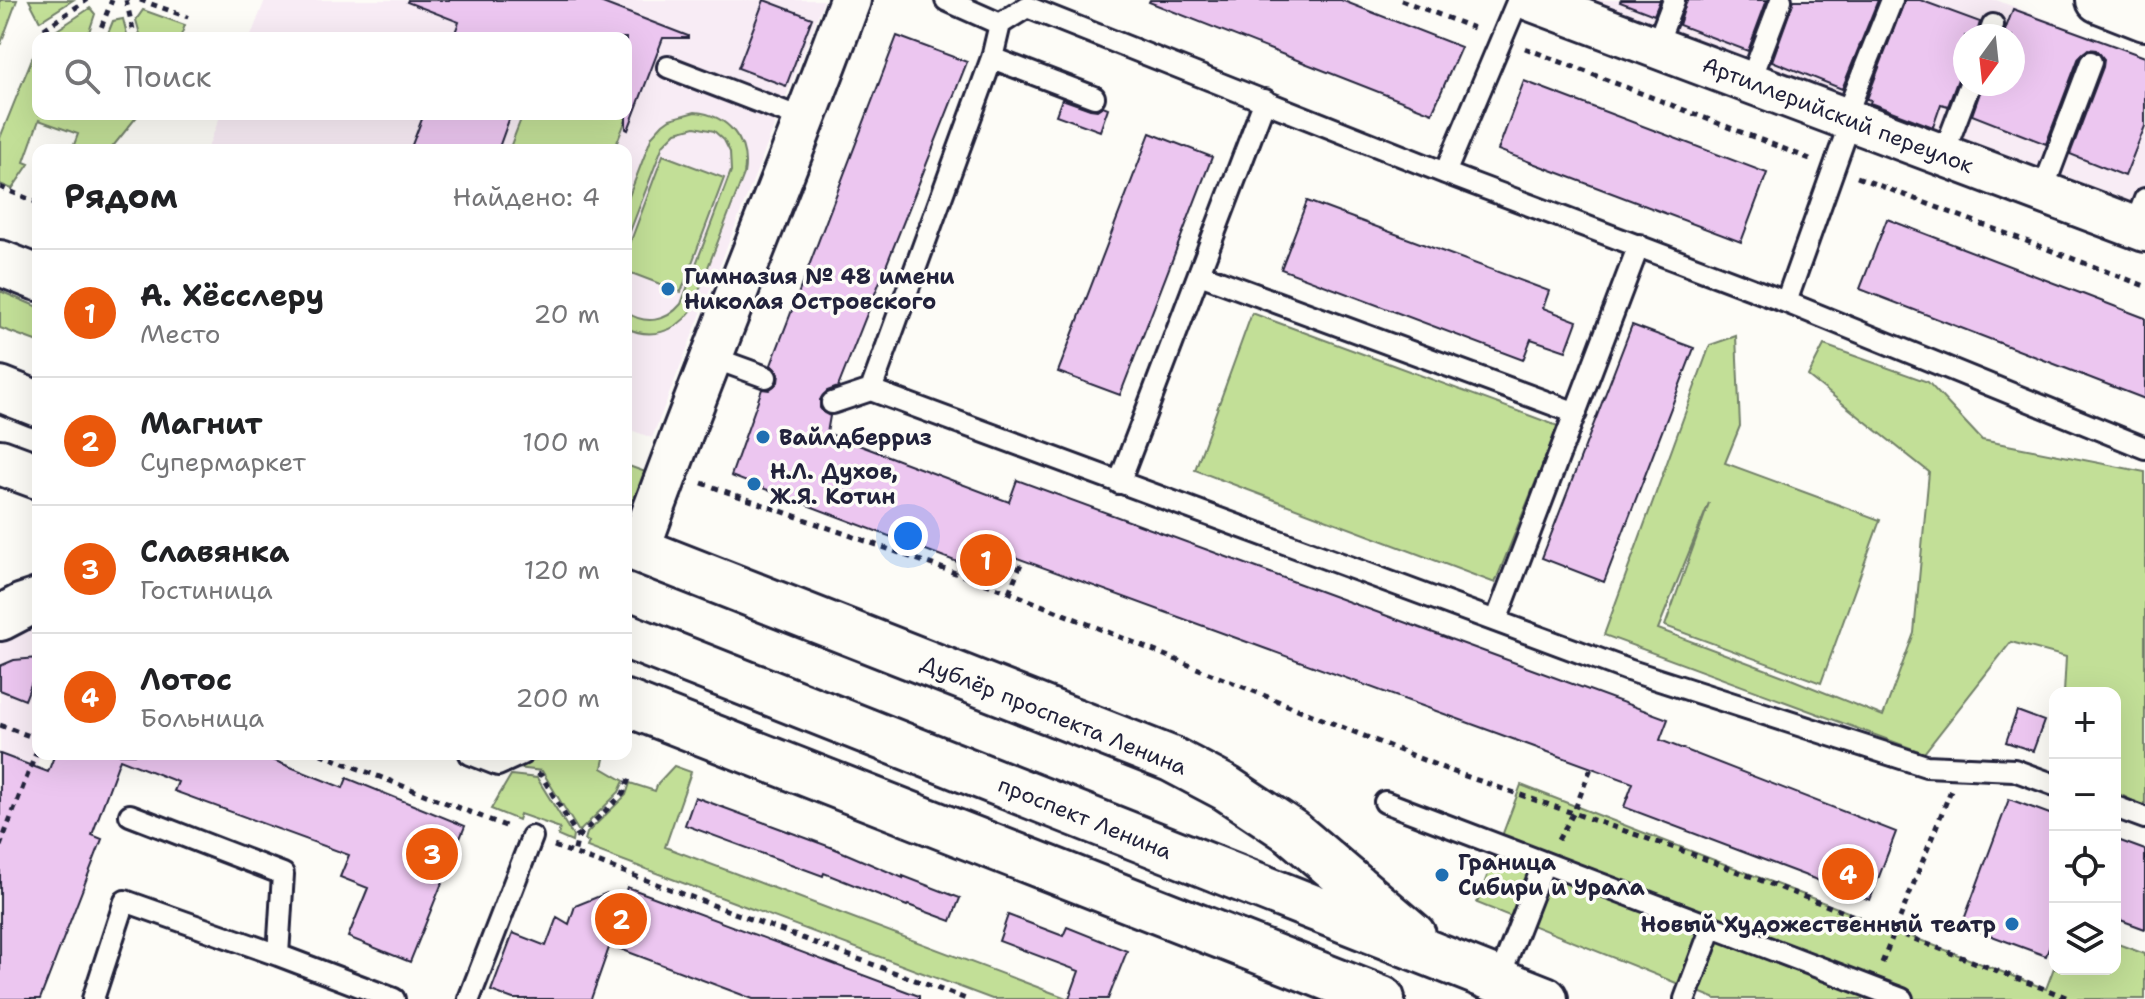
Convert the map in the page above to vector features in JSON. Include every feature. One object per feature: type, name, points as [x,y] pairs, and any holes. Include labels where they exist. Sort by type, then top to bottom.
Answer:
[{"type":"main road","points":[[2099,0],[2145,18]]},
{"type":"main road","points":[[0,263],[32,276]]},
{"type":"main road","points":[[0,389],[32,402]]},
{"type":"main road","points":[[0,419],[32,418]]},
{"type":"main road","points":[[0,462],[32,474]]},
{"type":"main road","name":"Дублёр проспекта Ленина","points":[[632,548],[1171,759],[1226,788],[1292,832],[1439,958]]},
{"type":"main road","points":[[0,618],[32,603]]},
{"type":"main road","name":"проспект Ленина","points":[[632,638],[1545,999]]},
{"type":"main road","points":[[632,707],[1382,999]]},
{"type":"street","points":[[632,548],[669,471],[850,0]]},
{"type":"street","name":"Артиллерийский переулок","points":[[1550,3],[1656,47],[2042,192],[2141,219]]},
{"type":"lane","points":[[946,0],[1000,24]]},
{"type":"lane","points":[[1445,173],[1518,0]]},
{"type":"lane","points":[[1656,47],[1674,0]]},
{"type":"lane","points":[[1750,82],[1781,0]]},
{"type":"lane","points":[[1786,302],[1892,0]]},
{"type":"lane","points":[[871,390],[992,58],[1000,24],[1027,7],[1445,173],[1786,302],[2145,448]]},
{"type":"lane","points":[[992,58],[1094,97]]},
{"type":"lane","points":[[2042,192],[2091,62]]},
{"type":"lane","points":[[668,67],[806,120]]},
{"type":"lane","points":[[1943,155],[1965,96]]},
{"type":"lane","points":[[1119,483],[1265,100]]},
{"type":"lane","points":[[1496,621],[1639,245]]},
{"type":"lane","points":[[1200,274],[1576,413]]},
{"type":"lane","points":[[711,357],[766,377]]},
{"type":"lane","points":[[832,403],[871,390],[1628,670],[1926,766],[2014,770],[2049,783]]},
{"type":"lane","points":[[485,760],[498,765],[509,760]]},
{"type":"lane","points":[[1385,802],[1902,999]]},
{"type":"lane","points":[[2121,809],[2145,818]]},
{"type":"lane","points":[[130,815],[283,874],[278,955]]},
{"type":"lane","points":[[469,999],[532,837]]},
{"type":"lane","points":[[1498,981],[1544,863]]},
{"type":"lane","points":[[93,999],[125,901],[394,999]]},
{"type":"lane","points":[[1685,999],[1712,927]]},
{"type":"path","points":[[44,29],[87,0]]},
{"type":"path","points":[[99,32],[112,0]]},
{"type":"path","points":[[126,0],[134,32]]},
{"type":"path","points":[[140,0],[188,17]]},
{"type":"path","points":[[1401,0],[2145,286]]},
{"type":"path","points":[[0,187],[32,200]]},
{"type":"path","points":[[669,471],[1009,592],[1433,765],[1692,854],[2071,999]]},
{"type":"path","points":[[1009,592],[1023,559]]},
{"type":"path","points":[[0,725],[32,737]]},
{"type":"path","points":[[0,846],[33,760]]},
{"type":"path","points":[[336,760],[505,826]]},
{"type":"path","points":[[498,765],[513,772],[541,775],[578,837]]},
{"type":"path","points":[[1872,988],[1960,767]]},
{"type":"path","points":[[1544,863],[1573,814],[1591,768]]},
{"type":"path","points":[[574,854],[578,837],[623,794],[630,776]]},
{"type":"path","points":[[532,837],[966,999]]},
{"type":"shaded area","name":"Гимназия № 48 имени Николая Островского","points":[[265,0],[824,0],[652,438],[632,430],[632,144],[209,144],[219,120],[632,120],[632,32],[252,32]]},
{"type":"shaded area","points":[[1583,0],[1996,0],[2145,57],[2145,212]]},
{"type":"shaded area","points":[[32,621],[32,760],[39,760],[0,862],[0,637]]},
{"type":"green space","points":[[0,0],[17,0],[0,46]]},
{"type":"green space","points":[[29,0],[73,0],[40,21]]},
{"type":"green space","points":[[90,8],[95,14],[89,32],[54,32]]},
{"type":"green space","points":[[143,10],[185,25],[182,32],[139,32],[136,20]]},
{"type":"green space","points":[[123,19],[126,32],[108,32],[113,21]]},
{"type":"green space","points":[[32,58],[32,120],[39,120],[24,162],[29,164],[12,189],[0,184],[0,138]]},
{"type":"green space","points":[[695,112],[727,124],[744,151],[744,174],[691,311],[670,329],[644,333],[632,330],[632,315],[655,320],[669,315],[681,304],[731,171],[730,152],[724,140],[714,131],[695,127],[676,132],[663,145],[632,226],[632,188],[652,136],[670,119]]},
{"type":"green space","points":[[39,120],[134,120],[115,144],[74,144],[78,134]]},
{"type":"green space","points":[[521,120],[626,120],[616,144],[511,144]]},
{"type":"green space","points":[[663,155],[724,178],[681,292],[632,273],[632,238]]},
{"type":"green space","points":[[0,291],[32,304],[32,340],[0,328]]},
{"type":"green space","points":[[1252,313],[1558,426],[1495,583],[1195,470]]},
{"type":"green space","points":[[1736,336],[1740,426],[1725,463],[1880,520],[1821,683],[1665,626],[1709,503],[1658,629],[1883,716],[1914,633],[1929,472],[1808,376],[1824,345],[1928,382],[1982,440],[2145,472],[2145,807],[2121,795],[2121,687],[2064,687],[2066,657],[2011,642],[1924,753],[1604,635],[1710,345]]},
{"type":"green space","points":[[632,467],[651,474],[638,502],[632,505]]},
{"type":"green space","points":[[535,760],[604,760],[602,768],[624,781],[619,792],[579,832],[542,771],[517,768]]},
{"type":"green space","points":[[674,766],[691,772],[665,847],[1069,999],[992,999],[587,847],[587,833],[626,795],[630,783],[655,791],[658,783]]},
{"type":"green space","points":[[511,775],[537,778],[573,836],[572,842],[558,836],[560,828],[520,814],[518,820],[491,809]]},
{"type":"green space","points":[[1521,785],[2046,989],[2051,975],[2121,975],[2121,945],[2145,954],[2145,999],[1716,999],[1477,903]]},
{"type":"building","points":[[595,0],[688,38],[663,38],[632,119],[632,32],[455,32],[459,22],[407,2]]},
{"type":"building","points":[[764,0],[812,18],[786,86],[738,68]]},
{"type":"building","points":[[1150,0],[1341,0],[1461,47],[1432,113]]},
{"type":"building","points":[[1621,0],[1660,0],[1654,15]]},
{"type":"building","points":[[1687,0],[1767,0],[1748,51],[1679,25]]},
{"type":"building","points":[[1794,0],[1878,0],[1842,89],[1772,61]]},
{"type":"building","points":[[1905,0],[1920,0],[1980,22],[1953,24],[1953,92],[1948,106],[1941,104],[1933,127],[1870,103],[1871,100],[1867,99]]},
{"type":"building","points":[[2013,9],[2145,57],[2145,126],[2125,176],[2070,154],[2103,67],[2104,59],[2096,50],[2088,49],[2079,57],[2046,144],[1972,115],[1979,96],[2025,96],[2025,24],[2007,24]]},
{"type":"building","points":[[897,36],[967,62],[838,387],[827,391],[820,400],[820,408],[830,416],[827,433],[1009,502],[1017,480],[1668,719],[1660,740],[1896,832],[1870,900],[1624,807],[1633,783],[990,548],[981,571],[731,476],[762,389],[769,390],[778,382],[779,374],[771,365]]},
{"type":"building","points":[[1524,81],[1767,173],[1741,242],[1498,150]]},
{"type":"building","points":[[1062,99],[1090,109],[1108,108],[1100,131],[1056,115]]},
{"type":"building","points":[[422,120],[509,120],[500,144],[412,144]]},
{"type":"building","points":[[1150,133],[1212,157],[1120,395],[1058,372]]},
{"type":"building","points":[[1307,201],[1549,291],[1543,308],[1577,321],[1566,351],[1531,339],[1523,360],[1281,269]]},
{"type":"building","points":[[1887,219],[2145,318],[2145,399],[1860,289]]},
{"type":"building","points":[[1632,325],[1694,348],[1604,582],[1542,558]]},
{"type":"building","points":[[32,658],[32,682],[25,700],[0,690],[0,666],[14,660]]},
{"type":"building","points":[[2017,711],[2044,721],[2033,751],[2006,742]]},
{"type":"building","points":[[0,754],[48,772],[53,760],[120,760],[92,835],[102,839],[40,999],[0,999]]},
{"type":"building","points":[[123,760],[273,760],[343,788],[347,778],[465,826],[410,962],[348,937],[368,888],[340,877],[349,855],[174,791],[178,782]]},
{"type":"building","points":[[695,797],[960,898],[951,921],[685,825]]},
{"type":"building","points":[[2009,799],[2049,814],[2049,948],[2046,956],[1962,925]]},
{"type":"building","points":[[2121,841],[2145,850],[2145,929],[2121,920]]},
{"type":"building","points":[[627,887],[919,996],[919,999],[753,999],[610,945],[591,999],[513,999],[491,991],[513,933],[546,946],[557,917],[569,924],[575,906],[607,893],[622,902]]},
{"type":"building","points":[[1008,915],[1063,936],[1067,927],[1127,951],[1108,999],[1069,999],[1079,971],[999,941]]},
{"type":"place","name":"Гимназия № 48 имени Николая Островского","points":[[668,289]]},
{"type":"place","name":"Вайлдберриз","points":[[763,437]]},
{"type":"place","name":"Н.Л. Духов, Ж.Я. Котин","points":[[754,484]]},
{"type":"place","name":"А. Хёсслеру","points":[[986,560]]},
{"type":"place","name":"Славянка","points":[[432,854]]},
{"type":"place","name":"Лотос","points":[[1848,874]]},
{"type":"place","name":"Граница Сибири и Урала","points":[[1442,875]]},
{"type":"place","name":"Магнит","points":[[621,919]]},
{"type":"place","name":"Новый Художественный театр","points":[[2012,924]]}]
